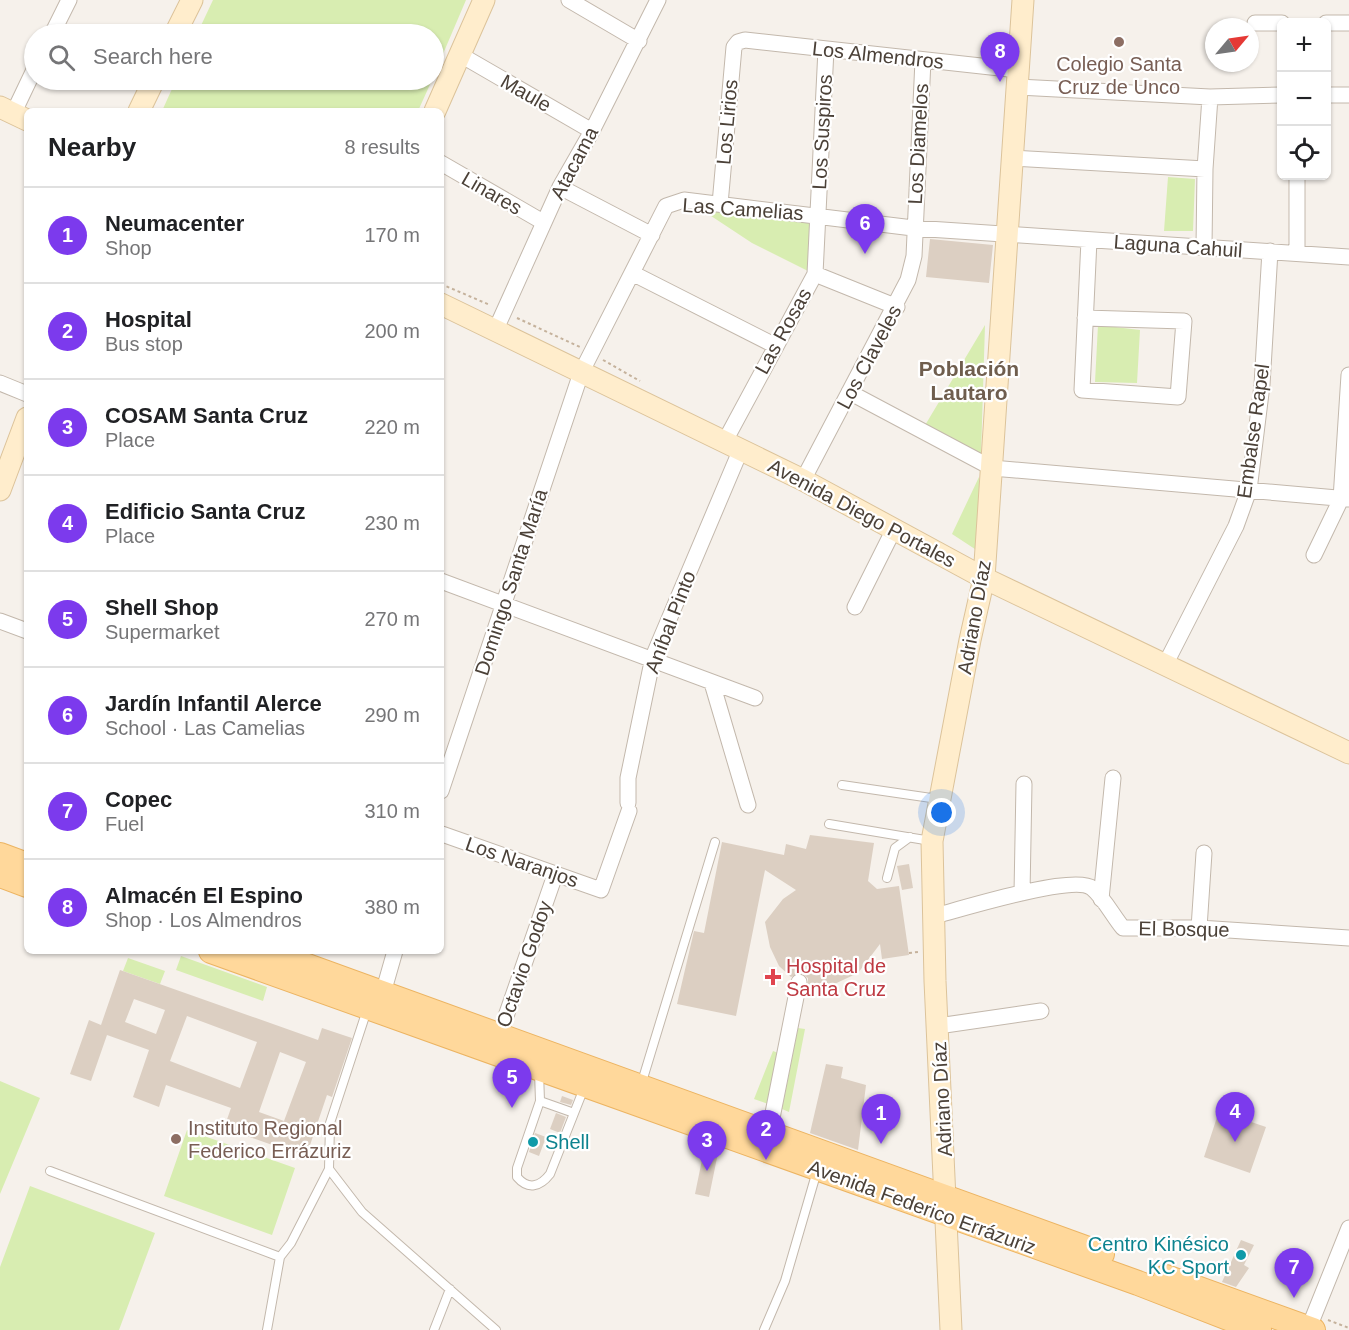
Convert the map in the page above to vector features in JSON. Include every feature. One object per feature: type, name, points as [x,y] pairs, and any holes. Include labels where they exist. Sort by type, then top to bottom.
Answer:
[{"type":"main road","points":[[180,24],[192,0]]},
{"type":"main road","points":[[444,90],[484,0]]},
{"type":"main road","name":"Adriano Díaz","points":[[951,1330],[932,841],[969,640],[984,578],[1023,0]]},
{"type":"main road","points":[[140,108],[149,90]]},
{"type":"main road","points":[[436,108],[444,90]]},
{"type":"main road","name":"Avenida Diego Portales","points":[[444,305],[804,480],[984,578],[1349,753]]},
{"type":"main road","points":[[0,490],[24,426]]},
{"type":"main road","points":[[0,855],[24,864]]},
{"type":"main road","points":[[0,875],[24,884]]},
{"type":"main road","name":"Avenida Federico Errázuriz","points":[[220,954],[496,1044],[637,1095],[818,1170],[948,1207],[1311,1326]]},
{"type":"main road","name":"Avenida Federico Errázuriz","points":[[272,954],[376,1004]]},
{"type":"main road","name":"Avenida Federico Errázuriz","points":[[496,1044],[539,1069],[585,1086],[637,1095],[769,1133],[948,1207],[1259,1330]]},
{"type":"street","points":[[57,24],[69,0]]},
{"type":"street","points":[[569,0],[639,41]]},
{"type":"street","name":"Atacama","points":[[496,329],[560,187],[592,131],[658,0]]},
{"type":"street","points":[[1259,23],[1277,23]]},
{"type":"street","points":[[1331,23],[1349,23]]},
{"type":"street","name":"Los Almendros","points":[[738,42],[745,40],[923,60],[1018,79],[1210,97],[1277,95]]},
{"type":"street","name":"Los Lirios","points":[[720,204],[734,47],[738,42]]},
{"type":"street","name":"Los Suspiros","points":[[819,214],[826,49]]},
{"type":"street","name":"Maule","points":[[459,54],[592,131]]},
{"type":"street","name":"Los Diamelos","points":[[913,228],[923,60]]},
{"type":"street","points":[[13,114],[24,90]]},
{"type":"street","points":[[1331,95],[1349,95]]},
{"type":"street","points":[[1204,247],[1205,169],[1210,97]]},
{"type":"street","points":[[1013,158],[1205,169]]},
{"type":"street","name":"Linares","points":[[444,165],[543,222]]},
{"type":"street","points":[[1297,253],[1298,180]]},
{"type":"street","points":[[560,187],[652,235]]},
{"type":"street","name":"Las Camelias","points":[[581,373],[666,206],[684,200],[819,214],[913,228],[1007,235]]},
{"type":"street","name":"Las Rosas","points":[[733,445],[774,345],[815,274],[819,214]]},
{"type":"street","name":"Los Claveles","points":[[804,480],[897,307],[908,280],[914,256],[913,228]]},
{"type":"street","name":"Laguna Cahuil","points":[[1007,235],[1349,257]]},
{"type":"street","points":[[1085,318],[1184,321],[1178,396],[1082,390],[1085,318],[1089,240]]},
{"type":"street","name":"Embalse Rapel","points":[[1166,664],[1236,525],[1250,490],[1262,385],[1270,251]]},
{"type":"street","points":[[632,273],[774,345]]},
{"type":"street","points":[[815,274],[897,307]]},
{"type":"street","name":"Domingo Santa María","points":[[444,782],[581,373]]},
{"type":"street","points":[[1314,555],[1345,499],[1349,375]]},
{"type":"street","points":[[0,383],[24,393]]},
{"type":"street","points":[[849,393],[992,468],[1345,499]]},
{"type":"street","name":"Aníbal Pinto","points":[[601,890],[628,807],[628,778],[652,657],[733,445]]},
{"type":"street","points":[[855,607],[894,529]]},
{"type":"street","points":[[444,582],[652,657],[712,683],[755,698]]},
{"type":"street","points":[[0,621],[24,629]]},
{"type":"street","points":[[712,683],[748,805]]},
{"type":"street","points":[[1101,899],[1113,778]]},
{"type":"street","points":[[1022,893],[1024,784]]},
{"type":"street","name":"Los Naranjos","points":[[444,835],[601,890]]},
{"type":"street","points":[[1199,928],[1204,853]]},
{"type":"street","name":"Octavio Godoy","points":[[496,1044],[555,875]]},
{"type":"street","name":"El Bosque","points":[[935,916],[1022,893],[1077,883],[1091,887],[1123,928],[1199,928],[1349,938]]},
{"type":"street","points":[[376,1004],[394,954]]},
{"type":"street","points":[[769,1133],[799,982]]},
{"type":"street","points":[[938,1026],[1041,1011]]},
{"type":"street","points":[[1311,1326],[1349,1228]]},
{"type":"lane","points":[[842,785],[940,799]]},
{"type":"lane","points":[[829,824],[932,841]]},
{"type":"lane","points":[[887,879],[895,848],[910,837]]},
{"type":"lane","points":[[637,1095],[715,842]]},
{"type":"lane","points":[[267,1330],[280,1257],[291,1243],[329,1169],[330,1123],[376,1004]]},
{"type":"lane","points":[[539,1069],[540,1101],[517,1168],[517,1177],[523,1184],[531,1187],[544,1182],[550,1174],[585,1086]]},
{"type":"lane","points":[[540,1101],[574,1113]]},
{"type":"lane","points":[[329,1169],[362,1212],[495,1329]]},
{"type":"lane","points":[[764,1330],[785,1281],[818,1170]]},
{"type":"lane","points":[[50,1171],[280,1257]]},
{"type":"lane","points":[[434,1330],[450,1289]]},
{"type":"path","points":[[1311,1326],[1349,1328]]},
{"type":"green space","points":[[213,0],[466,0],[444,52],[444,24],[202,24]]},
{"type":"green space","points":[[171,90],[427,90],[419,108],[163,108]]},
{"type":"green space","points":[[1168,177],[1195,179],[1193,231],[1164,231]]},
{"type":"green space","points":[[699,208],[812,221],[808,271],[752,243]]},
{"type":"green space","points":[[985,325],[981,455],[924,427]]},
{"type":"green space","points":[[1098,325],[1140,330],[1137,383],[1095,382]]},
{"type":"green space","points":[[979,477],[981,553],[952,534]]},
{"type":"green space","points":[[181,956],[267,987],[263,1001],[176,970]]},
{"type":"green space","points":[[128,958],[165,971],[160,984],[123,971]]},
{"type":"green space","points":[[798,1028],[805,1029],[789,1112],[782,1109]]},
{"type":"green space","points":[[773,1051],[778,1053],[768,1104],[754,1099]]},
{"type":"green space","points":[[0,1081],[40,1098],[0,1194]]},
{"type":"green space","points":[[187,1130],[295,1168],[272,1235],[164,1196]]},
{"type":"green space","points":[[30,1186],[155,1233],[119,1330],[0,1330],[0,1267]]},
{"type":"building","points":[[930,239],[993,245],[989,283],[926,277]]},
{"type":"building","points":[[810,835],[874,843],[868,881],[877,889],[899,886],[909,955],[882,959],[880,944],[858,973],[828,987],[808,985],[808,978],[801,973],[791,977],[779,966],[770,947],[765,922],[783,899],[796,890],[765,870],[736,1016],[677,1004],[694,931],[704,933],[722,842],[784,855],[786,844],[806,849]]},
{"type":"building","points":[[909,864],[913,888],[902,890],[897,866]]},
{"type":"building","points":[[120,970],[318,1040],[322,1028],[352,1038],[332,1097],[327,1095],[306,1157],[224,1128],[231,1108],[166,1085],[159,1107],[133,1097],[149,1050],[107,1035],[91,1081],[70,1074],[89,1020],[101,1025]],"holes":[[[134,999],[165,1010],[156,1034],[125,1022]],[[187,1016],[257,1042],[240,1088],[170,1061]],[[280,1052],[306,1062],[284,1121],[259,1112]]]},
{"type":"building","points":[[826,1064],[843,1067],[841,1078],[866,1085],[858,1150],[810,1133]]},
{"type":"building","points":[[562,1096],[573,1100],[571,1105],[560,1102]]},
{"type":"building","points":[[1219,1111],[1266,1127],[1250,1173],[1204,1157]]},
{"type":"building","points":[[556,1113],[566,1117],[560,1133],[550,1129]]},
{"type":"building","points":[[535,1133],[546,1137],[539,1156],[529,1152]]},
{"type":"building","points":[[705,1145],[719,1148],[709,1197],[695,1194]]},
{"type":"building","name":"Centro Kinésico KC Sport","points":[[1241,1240],[1254,1245],[1244,1265],[1249,1268],[1236,1287],[1222,1282]]},
{"type":"place","name":"Colegio Santa Cruz de Unco","points":[[1119,42]]},
{"type":"place","name":"Almacén El Espino","points":[[1000,82]]},
{"type":"place","name":"Jardín Infantil Alerce","points":[[865,254]]},
{"type":"place","name":"Hospital de Santa Cruz","points":[[773,977]]},
{"type":"place","name":"Shell Shop","points":[[512,1108]]},
{"type":"place","name":"Instituto Regional Federico Errázuriz","points":[[176,1139]]},
{"type":"place","name":"Shell","points":[[533,1142]]},
{"type":"place","name":"Edificio Santa Cruz","points":[[1235,1142]]},
{"type":"place","name":"Neumacenter","points":[[881,1144]]},
{"type":"place","name":"Hospital","points":[[766,1160]]},
{"type":"place","name":"COSAM Santa Cruz","points":[[707,1171]]},
{"type":"place","name":"Centro Kinésico KC Sport","points":[[1241,1255]]},
{"type":"place","name":"Copec","points":[[1294,1298]]},
{"type":"district","name":"Población Lautaro","points":[[969,381]]}]
